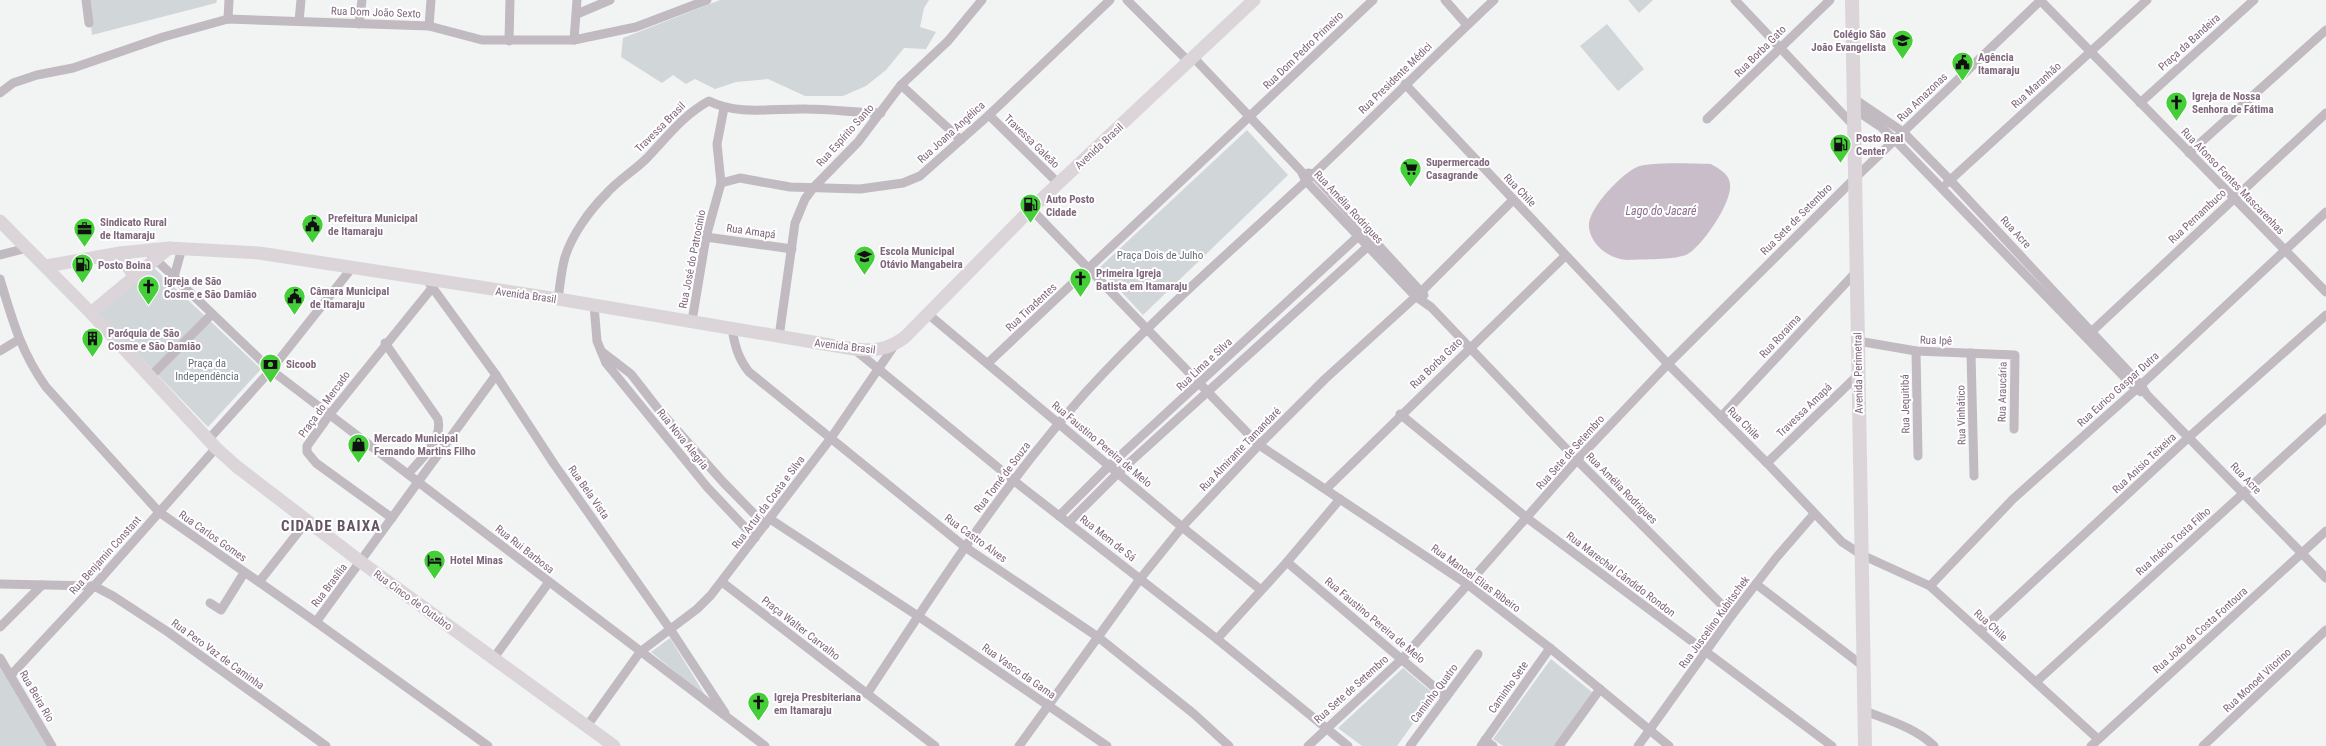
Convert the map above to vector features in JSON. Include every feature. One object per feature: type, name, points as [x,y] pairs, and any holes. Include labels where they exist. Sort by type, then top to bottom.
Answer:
[{"type":"main road","name":"Avenida Perimetral","points":[[1852,0],[1865,746]]},
{"type":"street","points":[[86,0],[89,23]]},
{"type":"street","points":[[228,19],[229,0]]},
{"type":"street","points":[[299,21],[301,0]]},
{"type":"street","points":[[359,24],[362,0]]},
{"type":"street","points":[[429,26],[431,0]]},
{"type":"street","points":[[509,41],[510,0]]},
{"type":"street","points":[[574,40],[577,0]]},
{"type":"street","points":[[576,14],[610,0]]},
{"type":"street","name":"Rua Dom João Sexto","points":[[0,93],[13,83],[37,75],[73,68],[163,37],[228,19],[429,26],[482,40],[574,40],[636,27],[707,0]]},
{"type":"street","name":"Rua Espírito Santo","points":[[779,337],[792,250],[800,209],[812,188],[842,160],[881,113],[901,85],[948,41],[982,0]]},
{"type":"street","name":"Rua Joana Angélica","points":[[721,183],[740,178],[790,187],[860,189],[902,183],[920,176],[989,115],[1110,0]]},
{"type":"street","points":[[1090,269],[1251,117],[1127,0]]},
{"type":"street","name":"Avenida Brasil","points":[[351,269],[429,284],[594,305],[854,349],[880,350],[894,346],[928,314],[1031,209],[1254,0]]},
{"type":"street","name":"Rua Dom Pedro Primeiro","points":[[1251,117],[1372,0]]},
{"type":"street","points":[[1445,0],[1468,25]]},
{"type":"street","name":"Rua Presidente Médici","points":[[1309,178],[1494,0]]},
{"type":"street","points":[[1735,0],[1854,126]]},
{"type":"street","name":"Rua Borba Gato","points":[[1707,120],[1830,0]]},
{"type":"street","name":"Rua Afonso Fontes Mascarenhas","points":[[2040,0],[2284,251],[2326,292]]},
{"type":"street","name":"Rua Amazonas","points":[[1855,178],[2040,0]]},
{"type":"street","name":"Rua Maranhão","points":[[1942,188],[2147,0]]},
{"type":"street","name":"Praça da Bandeira","points":[[2140,103],[2254,0]]},
{"type":"street","points":[[2189,153],[2326,30]]},
{"type":"street","name":"Rua Chile","points":[[1405,84],[1668,364],[1767,463],[1842,542],[1862,555],[1930,586],[2098,740]]},
{"type":"street","points":[[901,85],[960,140]]},
{"type":"street","name":"Travessa Brasil","points":[[558,300],[565,258],[573,239],[605,194],[646,158],[671,130],[698,107],[710,101],[724,108],[808,108],[881,113]]},
{"type":"street","name":"Rua Acre","points":[[1853,104],[1903,132],[1950,180],[2088,334]]},
{"type":"street","name":"Rua Acre","points":[[1853,104],[1895,140],[2244,492],[2326,578]]},
{"type":"street","name":"Rua José do Patrocinio","points":[[692,321],[706,237],[721,183],[717,144],[724,108]]},
{"type":"street","name":"Rua Pernambuco","points":[[2088,334],[2326,113]]},
{"type":"street","name":"Travessa Galeão","points":[[989,115],[1059,184]]},
{"type":"street","name":"Rua Amélia Rodrigues","points":[[1251,117],[1577,460],[1732,616]]},
{"type":"street","points":[[1031,209],[1147,328],[1309,178]]},
{"type":"street","name":"Rua Sete de Setembro","points":[[1308,746],[1326,727],[1403,658],[1577,460],[1668,364],[1855,178]]},
{"type":"street","name":"Rua Almirante Tamandaré","points":[[1019,746],[1140,579],[1182,527],[1258,445],[1418,293],[1513,200]]},
{"type":"street","name":"Rua Eurico Gaspar Dutra","points":[[1930,586],[2013,499],[2139,387],[2326,212]]},
{"type":"street","points":[[0,221],[46,266],[151,376],[212,444],[351,269],[259,253],[176,248],[120,253],[46,266]]},
{"type":"street","name":"Rua Lima e Silva","points":[[1059,516],[1109,466],[1199,385],[1362,233]]},
{"type":"street","name":"Rua Amapá","points":[[706,237],[792,250]]},
{"type":"street","name":"Rua Lima e Silva","points":[[1068,522],[1118,473],[1371,243]]},
{"type":"street","points":[[0,255],[27,248]]},
{"type":"street","points":[[91,313],[155,259],[176,248]]},
{"type":"street","points":[[174,277],[176,248]]},
{"type":"street","points":[[146,250],[271,370]]},
{"type":"street","points":[[120,253],[134,276]]},
{"type":"street","name":"Rua Borba Gato","points":[[1326,489],[1400,414],[1565,256]]},
{"type":"street","points":[[69,290],[70,271],[74,262]]},
{"type":"street","name":"Rua Tiradentes","points":[[988,363],[1090,269]]},
{"type":"street","name":"Rua Roraima","points":[[1721,417],[1856,272]]},
{"type":"street","name":"Rua Carlos Gomes","points":[[0,279],[18,340],[31,366],[46,387],[159,512],[316,622],[488,746]]},
{"type":"street","name":"Praça do Mercado","points":[[392,518],[310,457],[307,452],[307,446],[429,284]]},
{"type":"street","name":"Rua Bela Vista","points":[[429,284],[496,375],[554,464],[670,628],[729,719]]},
{"type":"street","name":"Rua Nova Alegria","points":[[594,305],[600,350],[606,363],[707,487],[755,538]]},
{"type":"street","points":[[151,376],[212,314]]},
{"type":"street","name":"Rua Faustino Pereira de Melo","points":[[928,314],[1182,527],[1261,590]]},
{"type":"street","name":"Rua Anisio Teixeira","points":[[1980,631],[2189,437],[2326,315]]},
{"type":"street","name":"Rua Manoel Elias Ribeiro","points":[[1147,328],[1199,385],[1258,445],[1467,584],[1550,648],[1669,746]]},
{"type":"street","name":"Rua Tomé de Souza","points":[[867,694],[965,547],[1013,480],[1059,424],[1147,328]]},
{"type":"street","name":"Rua Castro Alves","points":[[732,329],[735,349],[741,362],[749,372],[965,547],[1098,636],[1194,714],[1229,746]]},
{"type":"street","points":[[0,351],[18,340]]},
{"type":"street","name":"Rua Ipê","points":[[1858,341],[1916,351],[2015,356]]},
{"type":"street","points":[[385,343],[438,419],[440,426],[435,440],[408,474]]},
{"type":"street","name":"Rua Artur da Costa e Silva","points":[[586,726],[640,652],[697,609],[722,582],[831,438],[894,346]]},
{"type":"street","name":"Rua Mem de Sá","points":[[854,349],[1013,480],[1217,639],[1348,746]]},
{"type":"street","name":"Rua Nova Alegria","points":[[600,350],[631,374],[658,410],[723,482],[767,522]]},
{"type":"street","name":"Rua Jequitibá","points":[[1916,351],[1918,456]]},
{"type":"street","name":"Rua Vinhático","points":[[1972,353],[1974,476]]},
{"type":"street","name":"Rua Araucária","points":[[2014,429],[2015,356]]},
{"type":"street","name":"Rua Rui Barbosa","points":[[271,370],[765,746]]},
{"type":"street","points":[[361,562],[496,375]]},
{"type":"street","name":"Travessa Amapá","points":[[1767,463],[1858,375]]},
{"type":"street","name":"Rua Marechal Cândido Rondon","points":[[1400,414],[1527,518],[1832,746]]},
{"type":"street","name":"Rua Inácio Tosta Filho","points":[[2036,682],[2326,418]]},
{"type":"street","name":"Rua Benjamin Constant","points":[[11,675],[94,586],[159,512],[212,444]]},
{"type":"street","name":"Rua Cinco de Outubro","points":[[212,444],[307,521],[361,562],[614,746]]},
{"type":"street","points":[[1217,639],[1287,562],[1340,499]]},
{"type":"street","name":"Rua Juscelino Kubitschek","points":[[1638,746],[1756,584],[1814,514]]},
{"type":"street","points":[[259,582],[307,521]]},
{"type":"street","points":[[767,522],[918,616]]},
{"type":"street","name":"Rua João da Costa Fontoura","points":[[2091,746],[2326,531]]},
{"type":"street","name":"Rua Brasília","points":[[316,622],[361,562]]},
{"type":"street","name":"Rua Faustino Pereira de Melo","points":[[1287,562],[1403,658],[1446,698]]},
{"type":"street","points":[[210,603],[221,610],[244,572]]},
{"type":"street","points":[[493,659],[548,582]]},
{"type":"street","name":"Praça Walter Carvalho","points":[[722,582],[935,746]]},
{"type":"street","points":[[0,584],[94,586]]},
{"type":"street","points":[[1756,584],[1863,666]]},
{"type":"street","points":[[0,627],[42,585]]},
{"type":"street","name":"Rua Pero Vaz de Caminha","points":[[94,586],[113,596],[168,632],[326,746]]},
{"type":"street","name":"Rua Vasco da Gama","points":[[918,616],[1107,746]]},
{"type":"street","name":"Rua Monoel Vitorino","points":[[2203,746],[2326,630]]},
{"type":"street","name":"Caminho Sete","points":[[1483,743],[1550,648]]},
{"type":"street","name":"Caminho Quatro","points":[[1410,746],[1478,654]]},
{"type":"street","name":"Rua Beira Rio","points":[[0,658],[52,746]]},
{"type":"street","points":[[1559,746],[1600,689]]},
{"type":"street","points":[[1865,711],[1901,725],[1919,735],[1934,746]]},
{"type":"street","points":[[1483,743],[1494,746]]},
{"type":"green space","points":[[88,0],[217,0],[216,3],[92,35]]},
{"type":"green space","points":[[720,0],[929,0],[924,8],[920,27],[936,32],[926,49],[904,48],[886,70],[866,86],[843,96],[805,96],[768,79],[736,82],[715,89],[695,79],[686,84],[673,75],[662,83],[621,57],[623,38]]},
{"type":"green space","points":[[1628,0],[1653,0],[1639,13]]},
{"type":"green space","points":[[1607,24],[1644,69],[1618,91],[1580,46]]},
{"type":"green space","name":"Praça Dois de Julho","points":[[1247,130],[1288,175],[1143,315],[1099,268]]},
{"type":"green space","name":"Praça da Independência","points":[[152,266],[261,369],[208,427],[98,313]]},
{"type":"green space","points":[[670,638],[707,698],[651,652]]},
{"type":"green space","points":[[0,658],[52,746],[0,746]]},
{"type":"green space","points":[[1551,659],[1592,692],[1556,746],[1503,746],[1493,739]]},
{"type":"green space","points":[[1403,668],[1434,694],[1397,746],[1362,746],[1338,728]]},
{"type":"water","name":"Lago do Jacaré","points":[[1650,164],[1711,164],[1724,172],[1730,181],[1729,193],[1721,213],[1707,235],[1692,251],[1680,257],[1666,259],[1624,260],[1613,257],[1598,247],[1589,227],[1591,216],[1601,200],[1622,177],[1635,168]]},
{"type":"place","name":"Colégio São João Evangelista","points":[[1902,60]]},
{"type":"place","name":"Agência Itamaraju","points":[[1962,82]]},
{"type":"place","name":"Igreja de Nossa Senhora de Fátima","points":[[2176,122]]},
{"type":"place","name":"Posto Real Center","points":[[1841,164]]},
{"type":"place","name":"Supermercado Casagrande","points":[[1410,188]]},
{"type":"place","name":"Auto Posto Cidade","points":[[1031,224]]},
{"type":"place","name":"Prefeitura Municipal de Itamaraju","points":[[313,244]]},
{"type":"place","name":"Sindicato Rural de Itamaraju","points":[[84,248]]},
{"type":"place","name":"Escola Municipal Otávio Mangabeira","points":[[864,276]]},
{"type":"place","name":"Posto Boina","points":[[83,284]]},
{"type":"place","name":"Primeira Igreja Batista em Itamaraju","points":[[1081,298]]},
{"type":"place","name":"Igreja de São Cosme e São Damião","points":[[148,306]]},
{"type":"place","name":"Câmara Municipal de Itamaraju","points":[[294,316]]},
{"type":"place","name":"Paróquia de São Cosme e São Damião","points":[[93,358]]},
{"type":"place","name":"Sicoob","points":[[271,384]]},
{"type":"place","name":"Mercado Municipal Fernando Martins Filho","points":[[359,464]]},
{"type":"place","name":"Hotel Minas","points":[[435,580]]},
{"type":"place","name":"Igreja Presbiteriana em Itamaraju","points":[[759,722]]},
{"type":"district","name":"CIDADE BAIXA","points":[[331,526]]}]
